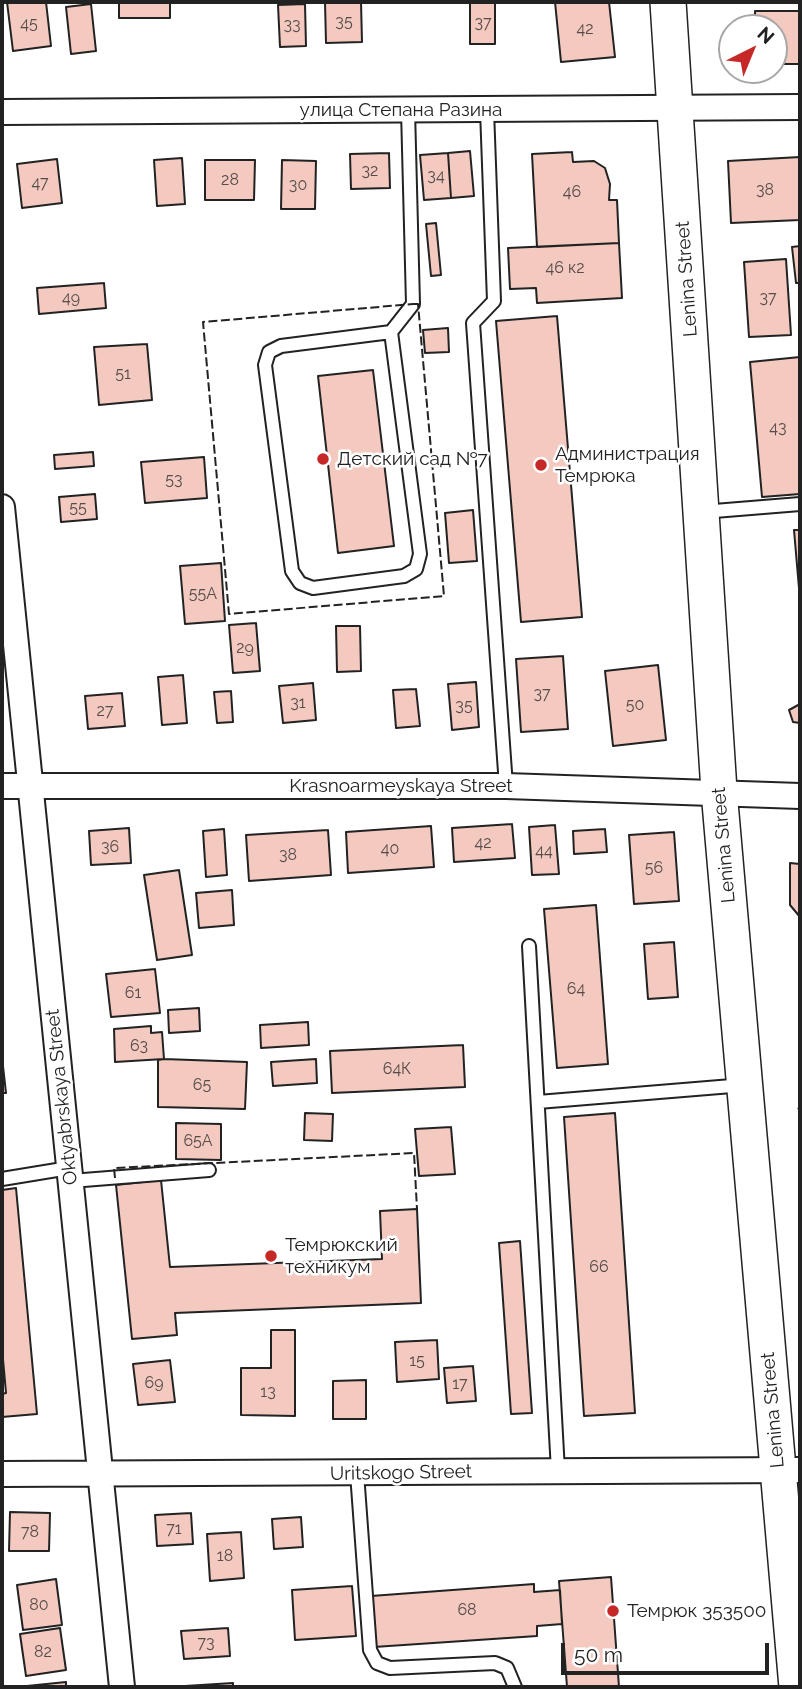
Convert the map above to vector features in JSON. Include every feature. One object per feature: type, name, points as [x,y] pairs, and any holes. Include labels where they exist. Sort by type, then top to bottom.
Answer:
[{"type":"street","name":"Lenina Street","points":[[668,2],[719,792],[745,1085],[789,1469],[797,1687]]},
{"type":"street","name":"улица Степана Разина","points":[[2,112],[800,107]]},
{"type":"street","name":"Oktyabrskaya Street","points":[[2,507],[122,1687]]},
{"type":"street","name":"Krasnoarmeyskaya Street","points":[[2,786],[506,786],[800,796]]},
{"type":"street","name":"Uritskogo Street","points":[[2,1474],[789,1469]]},
{"type":"lane","points":[[391,332],[420,554],[416,569],[404,576],[313,588],[300,583],[292,570],[265,365],[269,352],[281,346],[391,332],[413,304],[408,110]]},
{"type":"lane","points":[[487,110],[494,301],[473,323],[506,786]]},
{"type":"lane","points":[[702,512],[800,504]]},
{"type":"lane","points":[[529,946],[558,1471]]},
{"type":"lane","points":[[538,1101],[745,1085]]},
{"type":"lane","points":[[2,1179],[209,1170]]},
{"type":"lane","points":[[357,1473],[370,1650],[377,1663],[390,1668],[495,1663],[508,1668],[515,1687]]},
{"type":"building","points":[[7,2],[46,2],[51,46],[13,51]]},
{"type":"building","points":[[119,2],[170,2],[170,18],[119,18]]},
{"type":"building","points":[[325,2],[361,2],[362,42],[326,43]]},
{"type":"building","points":[[470,2],[495,2],[495,44],[470,44]]},
{"type":"building","points":[[555,2],[609,2],[615,57],[561,62]]},
{"type":"building","points":[[91,4],[96,51],[71,54],[66,7]]},
{"type":"building","points":[[305,4],[306,46],[280,47],[278,5]]},
{"type":"building","points":[[755,11],[800,11],[800,64],[788,64],[788,14],[755,14]]},
{"type":"building","points":[[470,151],[474,196],[451,198],[448,153]]},
{"type":"building","points":[[572,152],[573,162],[594,161],[605,168],[610,184],[609,200],[617,200],[619,243],[537,247],[532,154]]},
{"type":"building","points":[[389,153],[390,188],[351,189],[350,154]]},
{"type":"building","points":[[448,153],[451,198],[424,200],[420,155]]},
{"type":"building","points":[[800,157],[800,220],[731,223],[728,161]]},
{"type":"building","points":[[182,158],[185,204],[157,206],[154,160]]},
{"type":"building","points":[[57,159],[62,203],[22,208],[17,164]]},
{"type":"building","points":[[205,160],[255,160],[254,200],[205,200]]},
{"type":"building","points":[[282,160],[316,161],[315,209],[281,209]]},
{"type":"building","points":[[436,223],[441,275],[431,276],[426,224]]},
{"type":"building","points":[[619,243],[622,298],[537,303],[536,288],[510,289],[508,248]]},
{"type":"building","points":[[800,246],[800,283],[796,283],[792,247]]},
{"type":"building","points":[[786,259],[791,335],[749,337],[744,262]]},
{"type":"building","points":[[104,283],[106,308],[39,314],[37,288]]},
{"type":"building","points":[[557,316],[582,617],[521,622],[496,321]]},
{"type":"building","points":[[448,328],[449,352],[425,353],[423,330]]},
{"type":"building","points":[[147,344],[152,400],[99,405],[94,347]]},
{"type":"building","points":[[800,357],[800,494],[762,497],[750,362]]},
{"type":"building","points":[[373,370],[394,546],[338,553],[318,376]]},
{"type":"building","points":[[93,452],[94,466],[55,469],[54,455]]},
{"type":"building","points":[[204,457],[207,498],[145,503],[141,462]]},
{"type":"building","points":[[95,494],[97,519],[61,522],[59,497]]},
{"type":"building","points":[[473,510],[477,561],[449,563],[445,513]]},
{"type":"building","points":[[794,530],[800,530],[800,600]]},
{"type":"building","points":[[221,563],[225,621],[185,624],[180,566]]},
{"type":"building","points":[[256,623],[260,671],[233,673],[229,625]]},
{"type":"building","points":[[336,626],[360,626],[361,671],[337,672]]},
{"type":"building","points":[[563,656],[568,729],[521,732],[516,659]]},
{"type":"building","points":[[658,665],[666,740],[613,746],[605,671]]},
{"type":"building","points":[[183,675],[187,723],[162,725],[158,677]]},
{"type":"building","points":[[476,682],[479,727],[452,730],[448,684]]},
{"type":"building","points":[[313,683],[316,720],[283,723],[279,686]]},
{"type":"building","points":[[416,689],[420,726],[396,728],[393,690]]},
{"type":"building","points":[[231,691],[233,722],[217,723],[214,692]]},
{"type":"building","points":[[122,693],[125,726],[88,729],[85,696]]},
{"type":"building","points":[[800,704],[800,723],[793,722],[789,710]]},
{"type":"building","points":[[512,824],[515,858],[454,862],[452,828]]},
{"type":"building","points":[[555,825],[559,874],[532,875],[529,827]]},
{"type":"building","points":[[431,826],[434,867],[348,873],[346,832]]},
{"type":"building","points":[[129,828],[131,863],[91,865],[89,831]]},
{"type":"building","points":[[224,829],[227,875],[206,877],[203,831]]},
{"type":"building","points":[[605,829],[607,852],[574,854],[573,831]]},
{"type":"building","points":[[328,830],[331,875],[249,881],[246,835]]},
{"type":"building","points":[[674,832],[679,901],[634,904],[629,835]]},
{"type":"building","points":[[790,863],[800,864],[800,917],[790,905]]},
{"type":"building","points":[[179,870],[192,955],[157,960],[144,875]]},
{"type":"building","points":[[232,890],[234,925],[199,928],[196,893]]},
{"type":"building","points":[[596,905],[608,1064],[557,1068],[544,909]]},
{"type":"building","points":[[674,942],[678,997],[648,999],[644,944]]},
{"type":"building","points":[[155,969],[160,1013],[111,1017],[106,974]]},
{"type":"building","points":[[199,1008],[200,1031],[169,1033],[168,1010]]},
{"type":"building","points":[[308,1022],[309,1045],[261,1048],[260,1025]]},
{"type":"building","points":[[151,1026],[151,1033],[162,1032],[164,1059],[115,1062],[114,1029]]},
{"type":"building","points":[[463,1045],[465,1087],[332,1093],[330,1051]]},
{"type":"building","points":[[2,1057],[6,1093],[2,1093]]},
{"type":"building","points":[[316,1059],[317,1083],[273,1086],[271,1062]]},
{"type":"building","points":[[158,1060],[247,1062],[245,1109],[158,1107]]},
{"type":"building","points":[[305,1113],[333,1114],[332,1141],[304,1140]]},
{"type":"building","points":[[615,1113],[635,1413],[584,1416],[564,1117]]},
{"type":"building","points":[[176,1123],[221,1124],[221,1160],[176,1159]]},
{"type":"building","points":[[451,1127],[455,1174],[419,1176],[415,1129]]},
{"type":"building","points":[[161,1180],[170,1267],[382,1259],[380,1211],[417,1209],[421,1303],[175,1313],[177,1335],[132,1339],[116,1185]]},
{"type":"building","points":[[16,1188],[37,1414],[2,1417],[2,1394],[6,1393],[2,1348],[2,1190]]},
{"type":"building","points":[[520,1241],[532,1413],[511,1414],[499,1243]]},
{"type":"building","points":[[271,1330],[295,1330],[295,1416],[241,1415],[241,1368],[271,1368]]},
{"type":"building","points":[[437,1340],[439,1379],[397,1382],[395,1342]]},
{"type":"building","points":[[170,1360],[175,1402],[138,1405],[133,1364]]},
{"type":"building","points":[[473,1366],[476,1401],[447,1403],[444,1368]]},
{"type":"building","points":[[366,1380],[366,1419],[333,1419],[333,1381]]},
{"type":"building","points":[[10,1512],[50,1513],[49,1551],[9,1551]]},
{"type":"building","points":[[191,1513],[193,1544],[157,1546],[155,1515]]},
{"type":"building","points":[[301,1517],[303,1547],[274,1549],[272,1519]]},
{"type":"building","points":[[241,1532],[244,1578],[210,1581],[207,1534]]},
{"type":"building","points":[[611,1577],[619,1687],[567,1687],[559,1581]]},
{"type":"building","points":[[56,1579],[62,1625],[23,1630],[17,1585]]},
{"type":"building","points":[[534,1584],[534,1592],[560,1590],[562,1624],[537,1626],[537,1636],[374,1647],[371,1596]]},
{"type":"building","points":[[352,1586],[356,1636],[295,1640],[292,1590]]},
{"type":"building","points":[[60,1628],[66,1670],[26,1676],[20,1634]]},
{"type":"building","points":[[228,1628],[230,1656],[184,1659],[181,1631]]},
{"type":"building","points":[[66,1682],[66,1687],[17,1687]]},
{"type":"building","points":[[233,1683],[233,1687],[185,1686]]},
{"type":"fence","points":[[413,304],[418,304],[444,596],[229,614],[203,322],[413,304]]},
{"type":"fence","points":[[115,1178],[114,1168],[414,1153],[417,1209]]},
{"type":"place","name":"Детский сад №7","points":[[323,459]]},
{"type":"place","name":"Администрация Темрюка","points":[[541,465]]},
{"type":"place","name":"Темрюкский техникум","points":[[271,1256]]},
{"type":"place","name":"Темрюк 353500","points":[[613,1611]]}]
